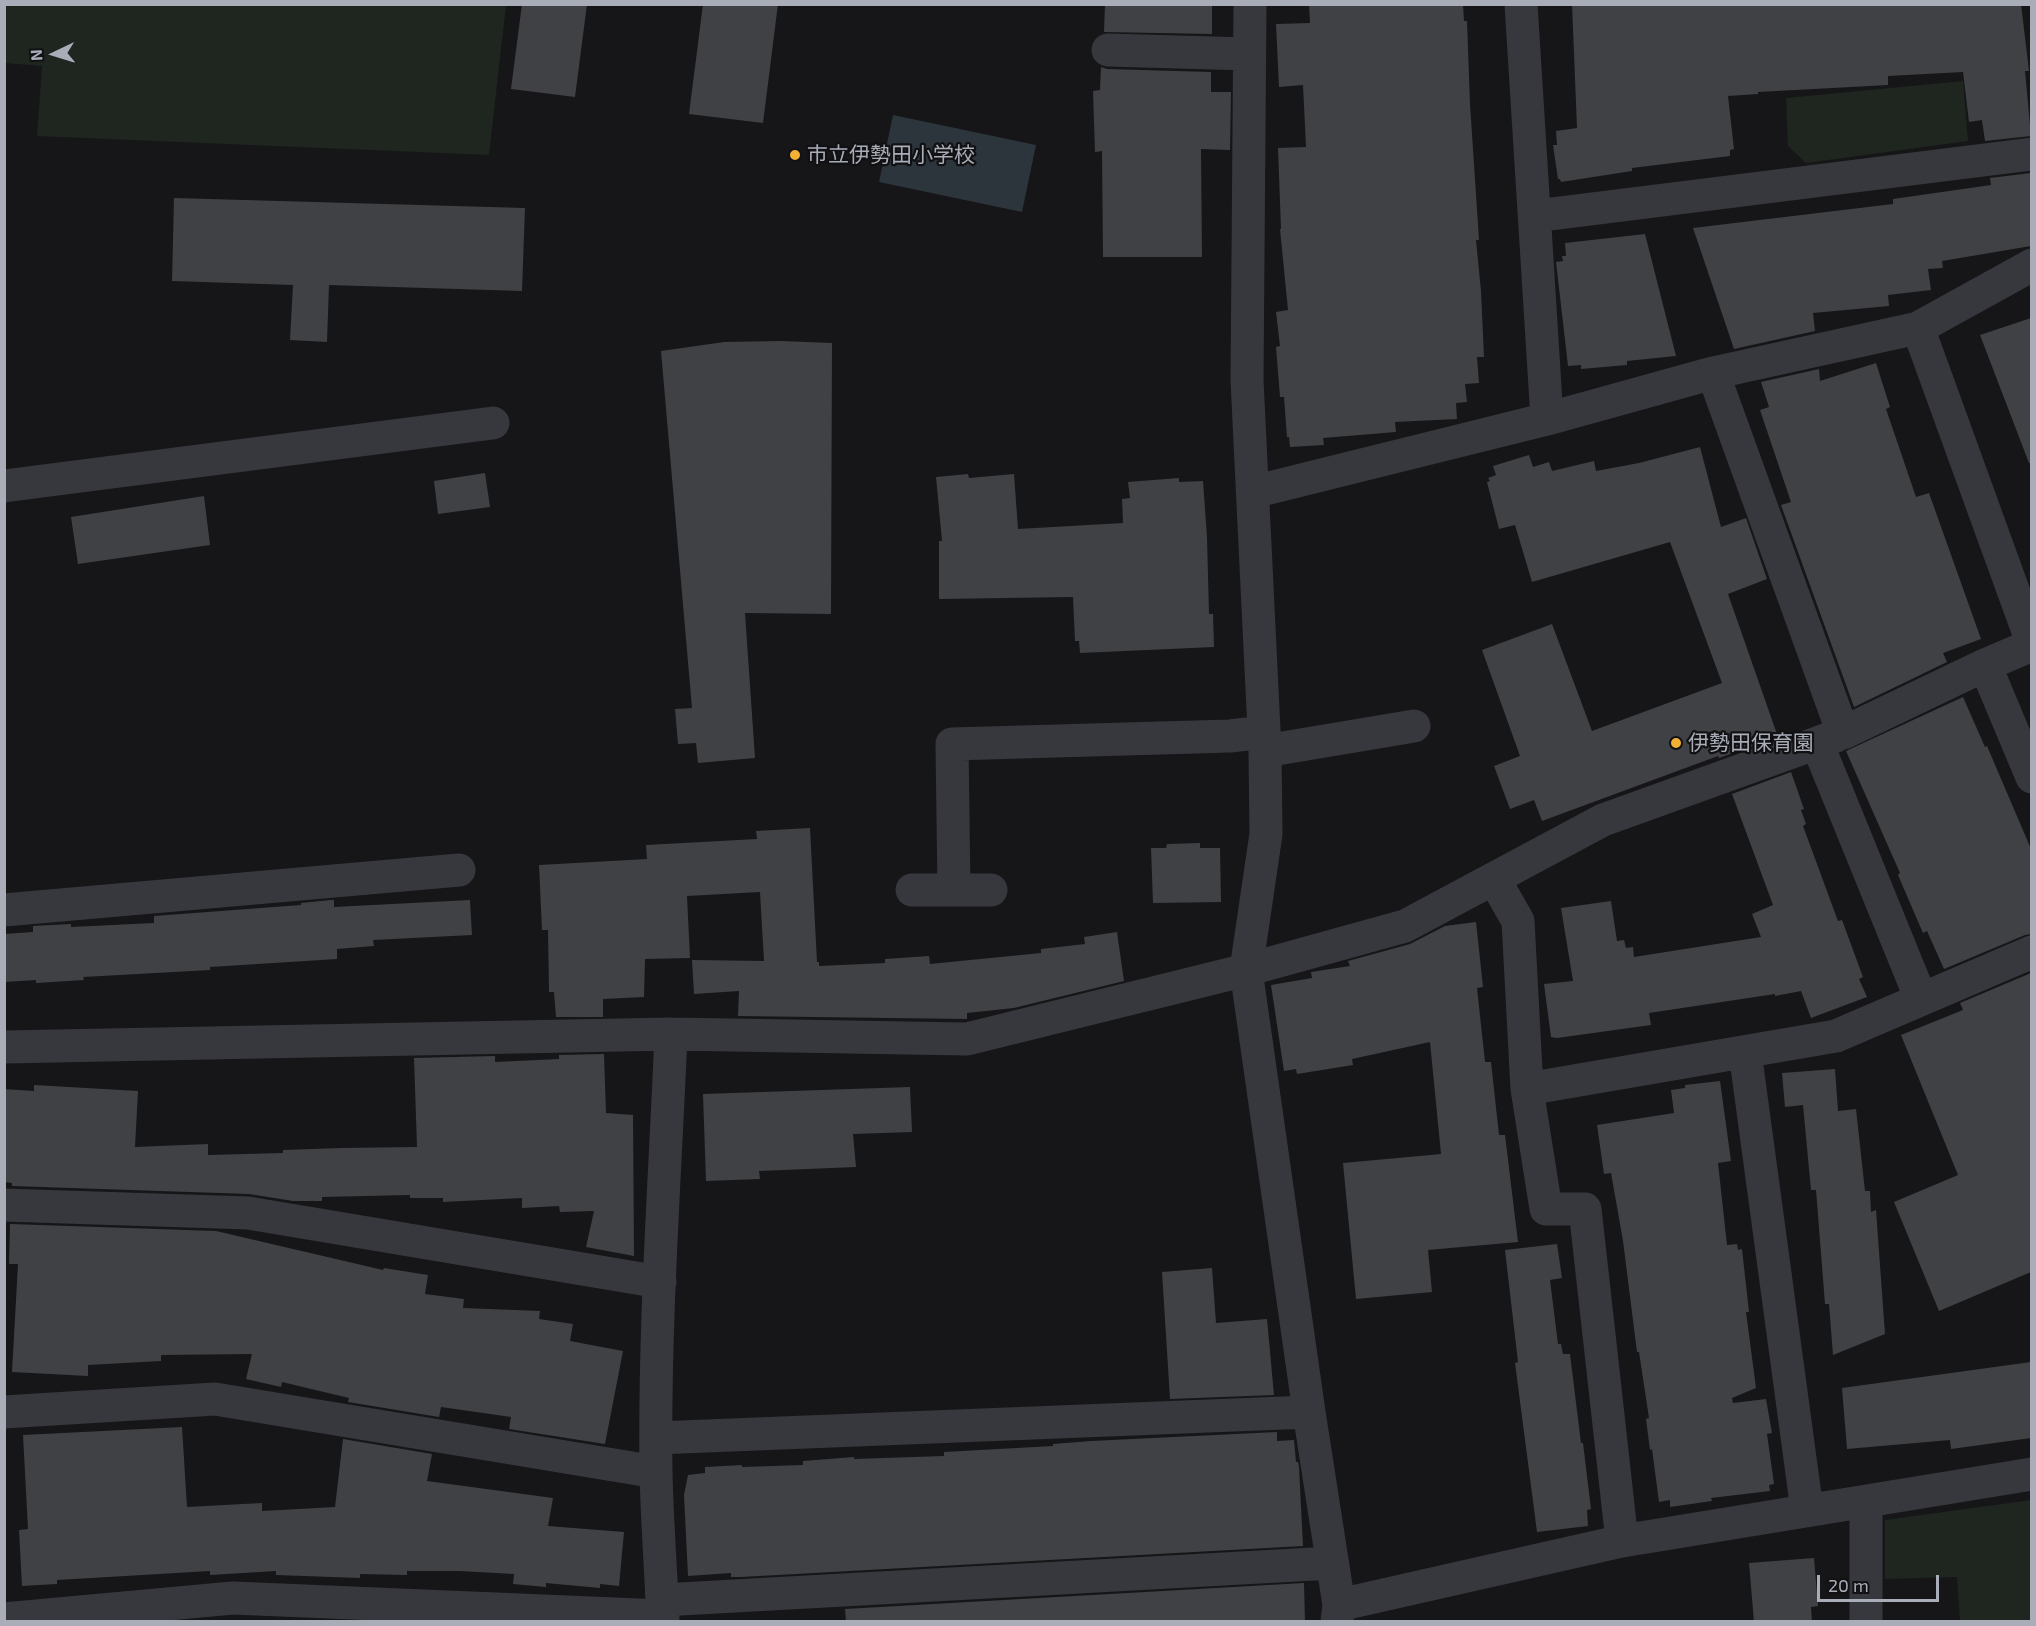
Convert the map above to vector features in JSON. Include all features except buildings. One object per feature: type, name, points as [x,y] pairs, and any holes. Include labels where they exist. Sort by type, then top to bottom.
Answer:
[{"type":"street","points":[[1250,4],[1247,380],[1265,742],[1266,834],[1246,970],[1338,1613],[1622,1541],[2031,1474]]},
{"type":"street","points":[[1521,4],[1547,419]]},
{"type":"street","points":[[1108,50],[1249,54]]},
{"type":"street","points":[[1535,216],[2031,154]]},
{"type":"street","points":[[1253,492],[1547,419],[1713,373],[1918,328],[2031,265]]},
{"type":"street","points":[[4,1047],[671,1034],[967,1039],[1246,970],[1405,926],[1603,820],[1830,738],[2031,644],[1918,328]]},
{"type":"street","points":[[1713,373],[1830,738],[1921,999]]},
{"type":"street","points":[[4,486],[493,423]]},
{"type":"street","points":[[1985,665],[2031,777]]},
{"type":"street","points":[[954,890],[952,744],[1230,736],[1265,742],[1414,726]]},
{"type":"street","points":[[4,910],[459,870]]},
{"type":"street","points":[[1494,879],[1518,921],[1527,1089],[1546,1209],[1585,1209],[1622,1541]]},
{"type":"street","points":[[912,890],[991,890]]},
{"type":"street","points":[[1527,1089],[1836,1036],[2031,952]]},
{"type":"street","points":[[662,1612],[656,1438],[671,1034]]},
{"type":"street","points":[[1745,1052],[1807,1510]]},
{"type":"street","points":[[4,1205],[248,1213],[660,1282]]},
{"type":"street","points":[[4,1412],[215,1398],[656,1472]]},
{"type":"street","points":[[656,1438],[1309,1412]]},
{"type":"street","points":[[1866,1502],[1866,1622]]},
{"type":"street","points":[[4,1619],[233,1598],[662,1612],[1332,1563]]},
{"type":"shaded area","points":[[4,5],[506,5],[489,155],[37,136],[42,66],[5,63]]},
{"type":"shaded area","points":[[1963,81],[1968,141],[1806,163],[1788,146],[1786,98]]},
{"type":"shaded area","points":[[893,115],[1036,145],[1022,212],[879,182]]},
{"type":"shaded area","points":[[2031,1500],[2031,1621],[1960,1621],[1957,1577],[1885,1579],[1885,1520]]},
{"type":"place","name":"市立伊勢田小学校","points":[[795,155]]},
{"type":"place","name":"伊勢田保育園","points":[[1676,743]]}]
